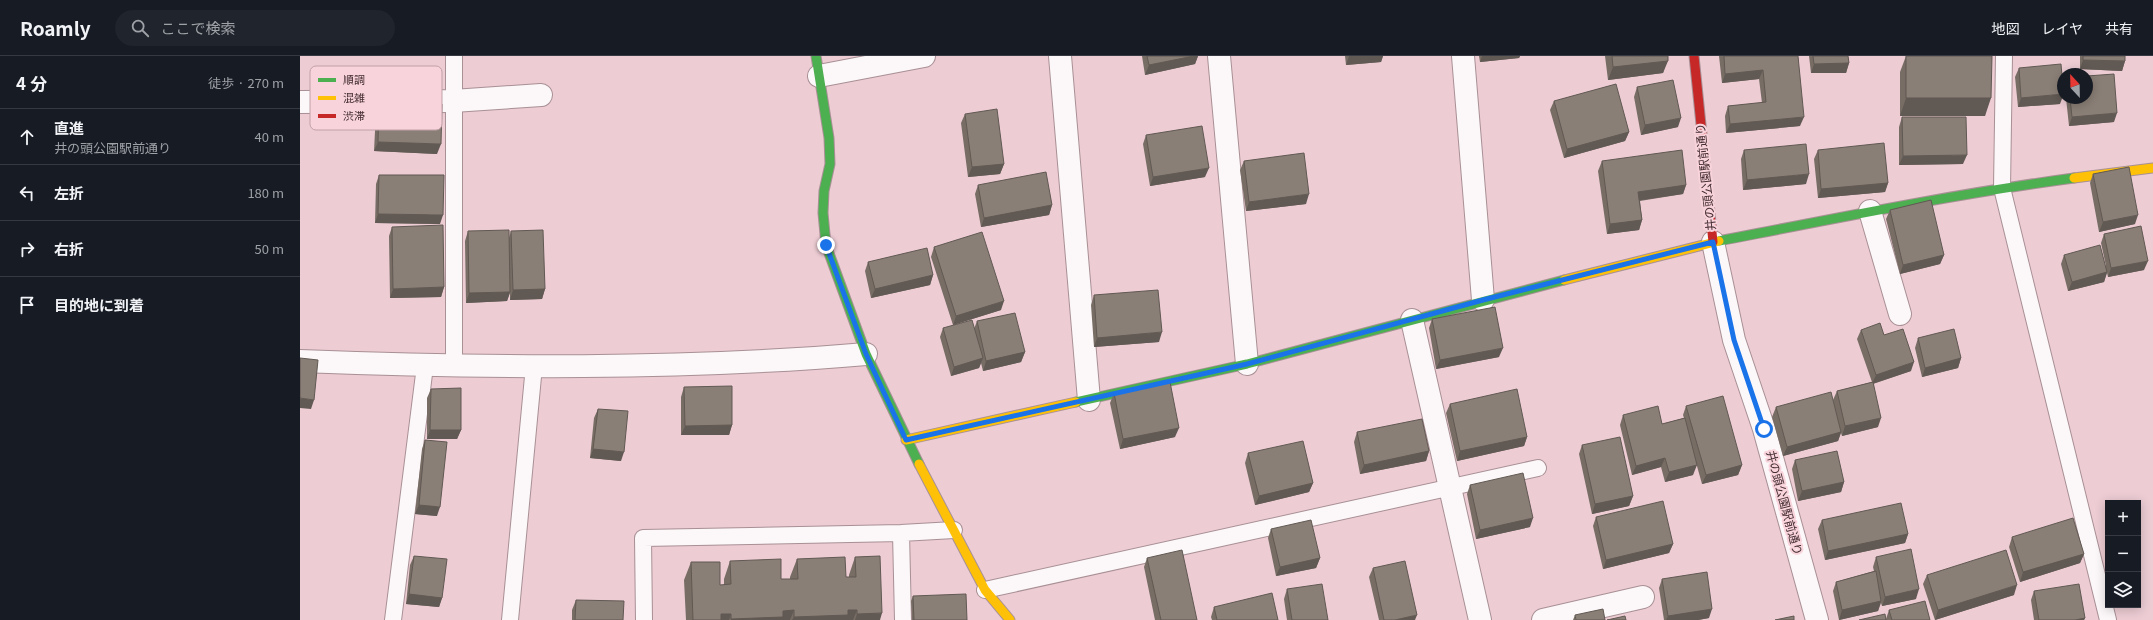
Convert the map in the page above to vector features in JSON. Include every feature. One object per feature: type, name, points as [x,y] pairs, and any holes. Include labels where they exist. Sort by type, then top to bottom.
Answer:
[{"type":"street","points":[[924,56],[818,66],[829,138],[830,164],[824,191],[823,213],[826,245],[866,354],[906,440],[985,590],[1010,620]]},
{"type":"street","points":[[1060,56],[1089,400]]},
{"type":"street","points":[[1218,56],[1247,364]]},
{"type":"street","points":[[1464,56],[1483,300]]},
{"type":"street","name":"井の頭公園駅前通り","points":[[1694,56],[1713,242],[1734,340],[1764,429],[1817,620]]},
{"type":"street","points":[[442,101],[541,95]]},
{"type":"street","points":[[300,102],[310,102]]},
{"type":"street","points":[[906,440],[1247,364],[1483,300],[1713,242],[1870,211],[2002,188],[2153,168]]},
{"type":"street","points":[[1870,211],[1900,314]]},
{"type":"street","points":[[1412,320],[1480,620]]},
{"type":"street","points":[[300,361],[425,366],[534,366],[769,362],[866,354]]},
{"type":"street","points":[[1543,620],[1643,597]]},
{"type":"lane","points":[[454,56],[454,366]]},
{"type":"lane","points":[[2004,56],[2002,188],[2108,620]]},
{"type":"lane","points":[[393,620],[425,366]]},
{"type":"lane","points":[[510,620],[534,366]]},
{"type":"lane","points":[[985,590],[1538,468]]},
{"type":"lane","points":[[644,620],[643,538],[901,533],[954,530]]},
{"type":"lane","points":[[901,533],[903,620]]},
{"type":"building","points":[[1147,56],[1194,56],[1149,65]]},
{"type":"building","points":[[1612,56],[1668,56],[1668,61],[1613,67]]},
{"type":"building","points":[[1724,56],[1798,56],[1804,117],[1730,124],[1728,106],[1766,102],[1763,70],[1725,74]]},
{"type":"building","points":[[1813,56],[1848,56],[1849,63],[1814,64]]},
{"type":"building","points":[[1906,56],[1992,56],[1991,98],[1906,98]]},
{"type":"building","points":[[2083,56],[2125,56],[2125,61],[2083,60]]},
{"type":"building","points":[[2061,64],[2061,68],[2057,68],[2057,95],[2021,98],[2019,68]]},
{"type":"building","points":[[2114,74],[2117,113],[2072,117],[2071,104],[2093,104],[2093,76]]},
{"type":"building","points":[[1673,80],[1681,118],[1645,125],[1637,87]]},
{"type":"building","points":[[1616,84],[1629,132],[1567,149],[1554,101]]},
{"type":"building","points":[[997,109],[1004,164],[972,167],[965,114]]},
{"type":"building","points":[[1902,117],[1966,117],[1967,155],[1903,156]]},
{"type":"building","points":[[1202,126],[1209,168],[1153,177],[1146,135]]},
{"type":"building","points":[[378,130],[441,130],[441,144],[378,142]]},
{"type":"building","points":[[1884,143],[1888,183],[1821,189],[1818,150]]},
{"type":"building","points":[[1806,144],[1809,174],[1747,180],[1744,150]]},
{"type":"building","points":[[1682,150],[1686,185],[1638,192],[1642,220],[1610,224],[1602,161]]},
{"type":"building","points":[[1304,153],[1309,194],[1249,202],[1244,161]]},
{"type":"building","points":[[2129,167],[2138,215],[2103,222],[2093,174]]},
{"type":"building","points":[[1046,172],[1052,205],[984,218],[978,185]]},
{"type":"building","points":[[379,175],[444,175],[443,215],[378,214]]},
{"type":"building","points":[[1931,200],[1944,255],[1903,265],[1890,210]]},
{"type":"building","points":[[443,225],[444,287],[393,289],[392,227]]},
{"type":"building","points":[[2141,226],[2148,261],[2111,268],[2104,234]]},
{"type":"building","points":[[509,230],[510,292],[469,293],[468,231]]},
{"type":"building","points":[[543,230],[545,289],[513,290],[511,231]]},
{"type":"building","points":[[982,232],[1004,301],[956,316],[934,247]]},
{"type":"building","points":[[2100,245],[2107,272],[2072,282],[2064,255]]},
{"type":"building","points":[[927,248],[933,275],[875,289],[868,262]]},
{"type":"building","points":[[1158,290],[1162,332],[1097,338],[1094,295]]},
{"type":"building","points":[[1495,307],[1503,348],[1440,360],[1432,319]]},
{"type":"building","points":[[1015,313],[1025,352],[986,361],[977,321]]},
{"type":"building","points":[[972,320],[983,358],[954,367],[943,328]]},
{"type":"building","points":[[1880,323],[1884,335],[1903,329],[1914,362],[1876,375],[1861,330]]},
{"type":"building","points":[[1954,329],[1961,358],[1925,368],[1918,338]]},
{"type":"building","points":[[300,358],[318,360],[314,400],[300,398]]},
{"type":"building","points":[[1170,382],[1179,428],[1123,439],[1114,393]]},
{"type":"building","points":[[1873,382],[1881,418],[1845,426],[1837,391]]},
{"type":"building","points":[[732,386],[732,425],[685,426],[684,387]]},
{"type":"building","points":[[461,388],[461,430],[430,430],[431,389]]},
{"type":"building","points":[[1517,389],[1527,437],[1460,451],[1450,404]]},
{"type":"building","points":[[1831,392],[1841,432],[1787,447],[1776,407]]},
{"type":"building","points":[[1723,396],[1742,465],[1706,475],[1686,406]]},
{"type":"building","points":[[1658,406],[1662,424],[1685,418],[1697,465],[1669,472],[1665,458],[1636,466],[1623,415]]},
{"type":"building","points":[[598,409],[628,411],[624,452],[593,449]]},
{"type":"building","points":[[1422,419],[1429,451],[1364,465],[1357,432]]},
{"type":"building","points":[[1620,437],[1633,496],[1595,504],[1582,445]]},
{"type":"building","points":[[425,440],[447,442],[440,507],[419,505]]},
{"type":"building","points":[[1303,441],[1313,483],[1259,496],[1248,453]]},
{"type":"building","points":[[1837,451],[1844,482],[1802,491],[1795,460]]},
{"type":"building","points":[[1523,473],[1533,518],[1480,530],[1470,485]]},
{"type":"building","points":[[1663,501],[1673,544],[1606,560],[1596,517]]},
{"type":"building","points":[[1901,503],[1908,534],[1828,551],[1822,520]]},
{"type":"building","points":[[2073,518],[2084,554],[2023,572],[2012,537]]},
{"type":"building","points":[[1311,520],[1320,558],[1280,567],[1271,529]]},
{"type":"building","points":[[1911,549],[1919,589],[1885,597],[1876,557]]},
{"type":"building","points":[[1182,550],[1197,620],[1161,620],[1147,558]]},
{"type":"building","points":[[2006,550],[2017,585],[1938,610],[1927,575]]},
{"type":"building","points":[[414,556],[447,559],[442,598],[409,594]]},
{"type":"building","points":[[880,556],[882,613],[857,614],[857,610],[848,610],[848,615],[794,617],[794,610],[783,611],[783,617],[731,619],[731,614],[721,614],[721,620],[693,620],[691,562],[720,562],[720,585],[731,584],[730,561],[781,559],[781,579],[798,579],[797,559],[845,557],[846,577],[856,577],[855,557]]},
{"type":"building","points":[[1405,561],[1417,615],[1395,620],[1384,620],[1373,568]]},
{"type":"building","points":[[1876,571],[1881,601],[1842,610],[1836,582]]},
{"type":"building","points":[[1707,572],[1712,609],[1668,616],[1662,579]]},
{"type":"building","points":[[1322,584],[1328,620],[1292,620],[1287,589]]},
{"type":"building","points":[[2079,584],[2085,618],[2075,620],[2039,620],[2034,591]]},
{"type":"building","points":[[1272,593],[1278,620],[1217,620],[1214,607]]},
{"type":"building","points":[[966,594],[967,620],[914,620],[913,596]]},
{"type":"building","points":[[576,600],[624,601],[623,620],[575,620]]},
{"type":"building","points":[[1925,601],[1930,620],[1892,620],[1889,610]]},
{"type":"building","points":[[1603,609],[1605,620],[1576,620],[1575,615]]},
{"type":"building","points":[[1885,614],[1886,620],[1859,620]]},
{"type":"building","points":[[1625,616],[1626,620],[1607,620]]},
{"type":"building","points":[[1794,616],[1794,620],[1775,620]]},
{"type":"traffic: fast","points":[[816,56],[829,138],[830,164],[824,191],[823,213],[826,245],[866,354],[919,464]]},
{"type":"traffic: fast","points":[[1719,241],[1940,199],[2074,178]]},
{"type":"traffic: fast","points":[[1076,402],[1247,364],[1564,280]]},
{"type":"traffic: slow","points":[[2074,178],[2153,168]]},
{"type":"traffic: slow","points":[[1564,280],[1719,241]]},
{"type":"traffic: slow","points":[[906,440],[1076,402]]},
{"type":"traffic: slow","points":[[919,464],[985,590],[1010,620]]},
{"type":"traffic: jam","points":[[1694,56],[1713,242]]},
{"type":"route","points":[[826,245],[866,354],[906,440],[1247,364],[1483,300],[1713,242],[1734,340],[1764,429]]}]
